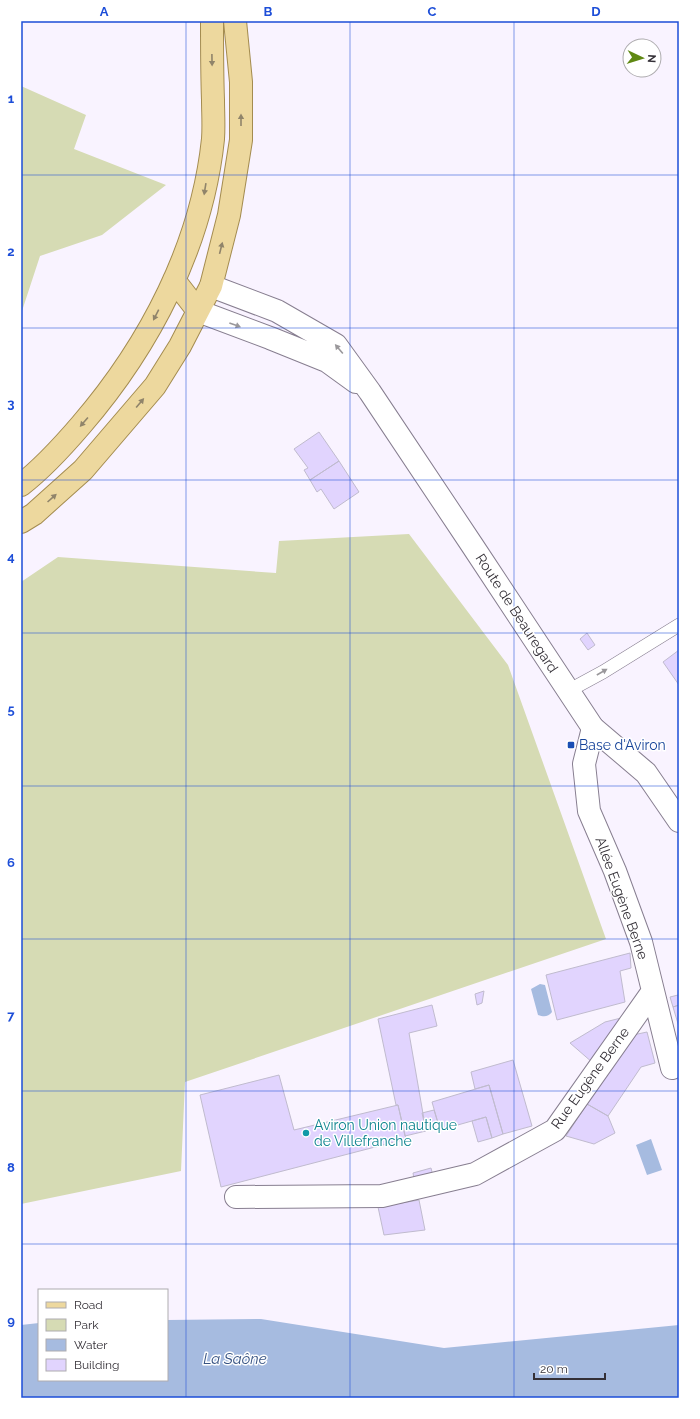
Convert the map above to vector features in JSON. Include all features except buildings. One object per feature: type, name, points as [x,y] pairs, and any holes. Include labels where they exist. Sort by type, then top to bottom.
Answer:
[{"type":"main road","points":[[21,485],[69,440],[97,407],[146,335],[174,280],[196,225],[203,202],[213,138],[212,21]]},
{"type":"main road","points":[[21,522],[34,514],[83,470],[155,386],[180,346],[211,286],[229,215],[241,140],[241,82],[236,21]]},
{"type":"main road","points":[[174,280],[211,286]]},
{"type":"main road","points":[[174,280],[198,311]]},
{"type":"street","name":"Route de Beauregard","points":[[211,286],[277,311],[336,345],[370,392],[592,728],[646,773],[679,821]]},
{"type":"street","name":"Route de Beauregard","points":[[198,311],[327,361],[370,392]]},
{"type":"street","name":"Allée Eugène Berne","points":[[592,728],[584,764],[589,811],[615,871],[641,942],[672,1068]]},
{"type":"street","name":"Rue Eugène Berne","points":[[236,1198],[382,1196],[475,1174],[555,1130],[653,991]]},
{"type":"lane","points":[[568,691],[603,672],[679,625]]},
{"type":"green space","points":[[21,86],[86,115],[74,149],[166,185],[102,235],[40,256],[21,314]]},
{"type":"green space","points":[[409,534],[508,665],[606,939],[185,1082],[181,1171],[21,1204],[21,582],[58,557],[276,573],[279,541]]},
{"type":"water","points":[[540,984],[545,985],[552,1012],[546,1016],[538,1015],[531,989]]},
{"type":"water","points":[[651,1139],[662,1170],[647,1175],[636,1145]]},
{"type":"water","name":"La Saône","points":[[261,1319],[444,1348],[679,1325],[679,1398],[21,1398],[21,1325],[38,1323],[38,1381],[168,1381],[168,1320]]},
{"type":"place","name":"Base d'Aviron","points":[[571,745]]},
{"type":"place","name":"Aviron Union nautique de Villefranche","points":[[306,1133]]}]
